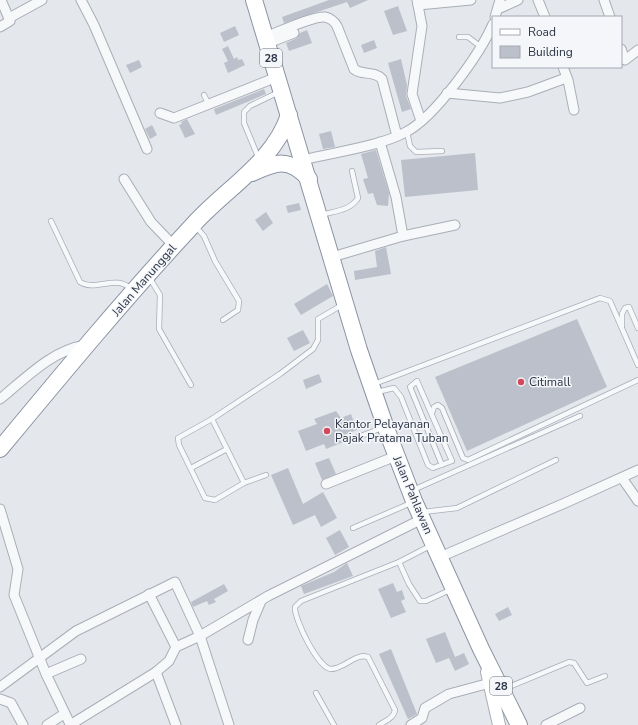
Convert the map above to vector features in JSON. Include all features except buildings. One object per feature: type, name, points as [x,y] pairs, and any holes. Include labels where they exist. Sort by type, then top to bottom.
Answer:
[{"type":"highway","name":"28","points":[[254,0],[301,153]]},
{"type":"highway","name":"Jalan Manunggal","points":[[0,449],[88,344],[174,246],[218,199],[269,152],[283,133],[290,115]]},
{"type":"highway","name":"Jalan Pahlawan","points":[[301,153],[345,303],[372,389],[396,456],[416,506],[454,588],[496,686]]},
{"type":"highway","points":[[242,178],[258,170],[284,163],[300,170],[309,179]]},
{"type":"highway","name":"28","points":[[496,686],[519,725]]},
{"type":"main road","points":[[496,686],[499,725]]},
{"type":"street","points":[[0,27],[10,22],[1,0]]},
{"type":"street","points":[[9,18],[42,0]]},
{"type":"street","points":[[81,0],[100,38],[124,100],[147,149]]},
{"type":"street","points":[[421,121],[412,94],[422,26],[417,2],[472,0]]},
{"type":"street","points":[[498,9],[518,0]]},
{"type":"street","points":[[538,0],[545,16]]},
{"type":"street","points":[[604,0],[610,16]]},
{"type":"street","points":[[266,40],[312,20],[328,18],[337,26],[354,69],[359,72],[377,74],[382,79],[397,136]]},
{"type":"street","points":[[301,153],[380,142],[407,132],[421,121],[447,93],[481,47],[492,26]]},
{"type":"street","points":[[622,52],[625,60],[638,50]]},
{"type":"street","points":[[563,68],[574,110]]},
{"type":"street","points":[[447,93],[500,98],[528,92],[566,78]]},
{"type":"street","points":[[160,113],[174,118],[209,104],[279,84]]},
{"type":"street","points":[[380,142],[396,197],[403,236]]},
{"type":"street","points":[[124,179],[151,222],[174,246]]},
{"type":"street","points":[[332,258],[403,236],[455,225]]},
{"type":"street","points":[[0,399],[53,357],[74,347],[88,344]]},
{"type":"street","points":[[326,484],[396,456]]},
{"type":"street","points":[[437,551],[622,478],[638,470]]},
{"type":"street","points":[[622,478],[638,501]]},
{"type":"street","points":[[0,509],[18,569],[14,595],[46,674],[70,725],[156,672],[169,661],[176,647],[200,636],[261,602],[416,506]]},
{"type":"street","points":[[0,687],[39,656],[76,631],[175,582],[200,636],[229,725]]},
{"type":"street","points":[[149,594],[176,647]]},
{"type":"street","points":[[248,640],[253,620],[261,602]]},
{"type":"street","points":[[46,674],[81,659]]},
{"type":"street","points":[[156,672],[176,725]]},
{"type":"street","points":[[411,725],[422,718],[425,708],[449,694],[496,686]]},
{"type":"street","points":[[0,699],[11,703],[23,725]]},
{"type":"street","points":[[546,725],[580,708]]},
{"type":"street","points":[[47,725],[64,714]]},
{"type":"lane","points":[[459,37],[468,37],[481,47]]},
{"type":"lane","points":[[260,161],[243,117],[250,106],[279,84]]},
{"type":"lane","points":[[204,95],[209,104]]},
{"type":"lane","points":[[407,132],[410,146],[416,152],[442,151]]},
{"type":"lane","points":[[319,215],[349,208],[355,202],[358,198],[352,171]]},
{"type":"lane","points":[[51,221],[80,282],[87,285],[121,283],[133,292]]},
{"type":"lane","points":[[194,224],[204,236],[218,267],[239,301],[238,310],[223,320]]},
{"type":"lane","points":[[148,275],[160,295],[159,329],[191,385]]},
{"type":"lane","points":[[372,389],[600,298],[610,301],[638,365]]},
{"type":"lane","points":[[266,475],[244,484],[218,499],[208,500],[179,445],[178,438],[212,419],[280,374],[313,349],[318,340],[318,319],[324,314],[345,303]]},
{"type":"lane","points":[[622,330],[622,314],[625,308],[629,307],[638,328]]},
{"type":"lane","points":[[463,458],[468,460],[638,380]]},
{"type":"lane","points":[[372,389],[394,388],[401,397],[428,465],[433,468],[442,465],[452,461],[417,381],[410,386],[442,465]]},
{"type":"lane","points":[[432,413],[434,406],[438,405],[442,408],[463,458],[465,467]]},
{"type":"lane","points":[[353,528],[416,506],[465,467],[580,416]]},
{"type":"lane","points":[[212,419],[244,484]]},
{"type":"lane","points":[[350,440],[386,427]]},
{"type":"lane","points":[[191,468],[227,449]]},
{"type":"lane","points":[[416,506],[457,508],[556,460]]},
{"type":"lane","points":[[379,725],[390,718],[394,714],[395,710],[368,657],[362,655],[331,669],[322,664],[309,644],[295,615],[295,607],[301,601],[399,562],[437,551]]},
{"type":"lane","points":[[399,562],[412,589],[420,601],[426,601],[454,588]]},
{"type":"lane","points":[[496,686],[569,662],[574,663],[587,683],[605,676]]},
{"type":"lane","points":[[316,694],[334,725]]},
{"type":"place","name":"Citimall","points":[[521,382]]},
{"type":"place","name":"Kantor Pelayanan Pajak Pratama Tuban","points":[[327,431]]}]
